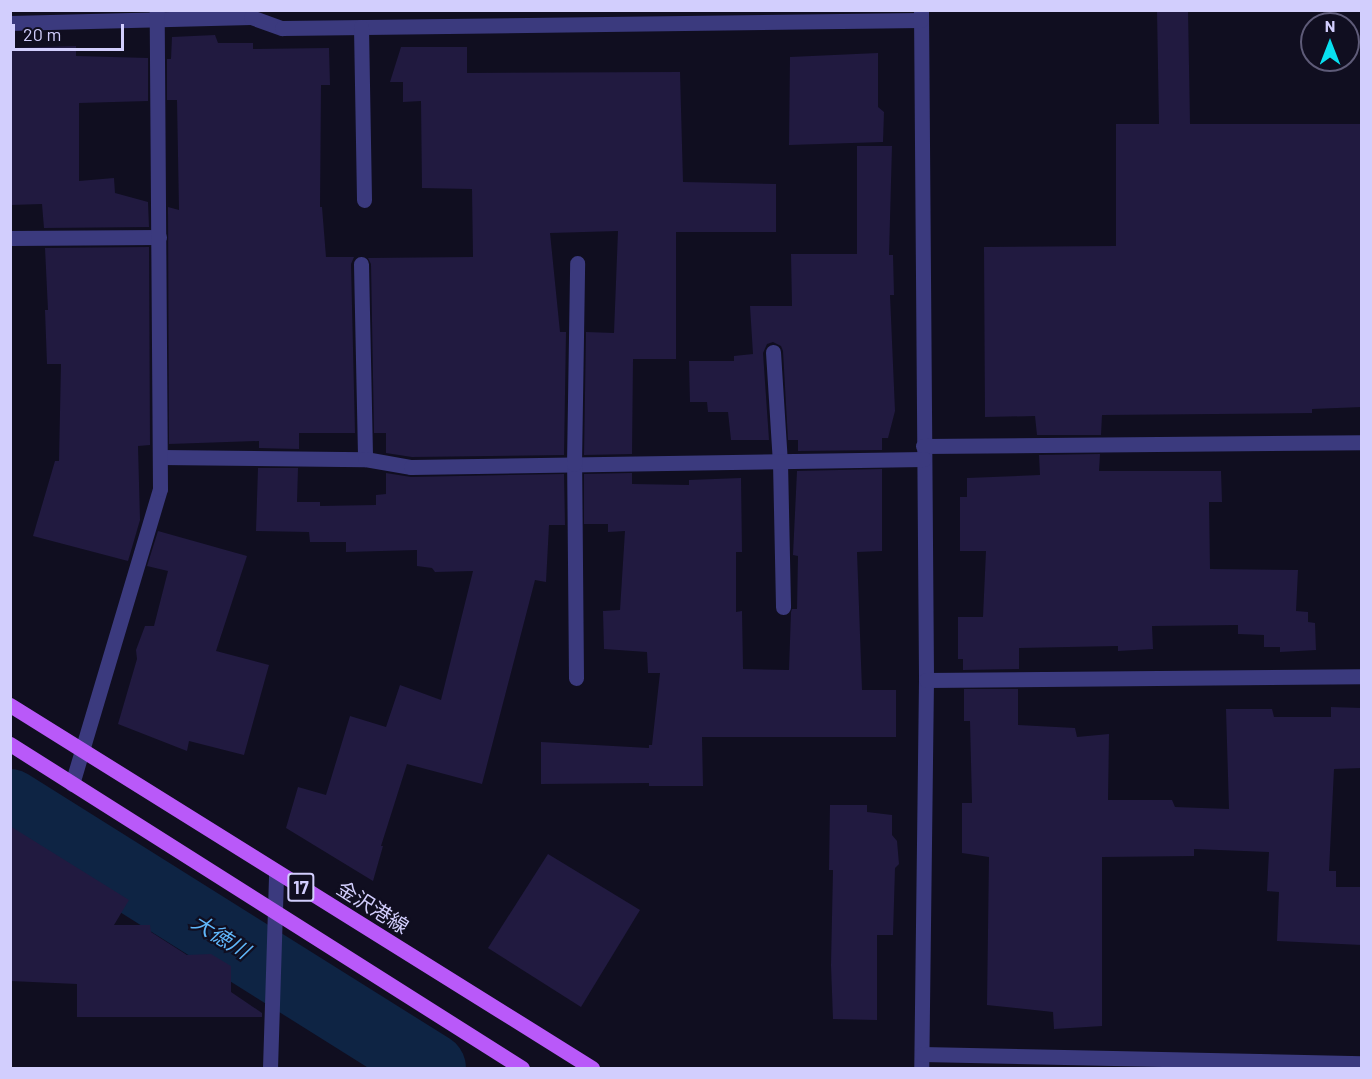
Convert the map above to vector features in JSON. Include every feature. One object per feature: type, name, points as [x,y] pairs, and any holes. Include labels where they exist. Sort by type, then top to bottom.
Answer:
[{"type":"main road","name":"金沢港線","points":[[10,705],[592,1068]]},
{"type":"main road","name":"17","points":[[10,744],[522,1068]]},
{"type":"street","points":[[10,23],[157,16],[251,17],[282,28],[361,27],[486,18],[921,15],[926,680],[922,1061],[1362,1063]]},
{"type":"street","points":[[72,783],[160,489],[157,16]]},
{"type":"street","points":[[361,27],[364,200]]},
{"type":"street","points":[[10,238],[159,237]]},
{"type":"street","points":[[576,678],[574,464],[577,263]]},
{"type":"street","points":[[361,264],[365,459]]},
{"type":"street","points":[[773,352],[780,462],[783,608]]},
{"type":"street","points":[[160,457],[365,459],[411,467],[780,462],[924,453],[1362,442]]},
{"type":"street","points":[[926,680],[1362,676]]},
{"type":"street","points":[[270,1068],[276,872]]},
{"type":"building","points":[[1157,10],[1188,10],[1190,124],[1362,124],[1362,407],[1312,409],[1312,413],[1102,415],[1101,435],[1037,435],[1035,416],[985,417],[984,247],[1116,246],[1116,124],[1159,124]]},
{"type":"building","points":[[215,35],[218,43],[253,43],[253,49],[329,48],[330,85],[321,85],[320,207],[322,207],[326,257],[354,257],[351,264],[355,433],[299,433],[299,449],[259,448],[259,441],[169,444],[168,207],[179,210],[177,100],[167,100],[167,59],[171,59],[172,37]]},
{"type":"building","points":[[76,46],[76,56],[148,58],[148,101],[79,103],[79,181],[114,178],[115,193],[148,202],[149,227],[44,228],[42,204],[10,205],[10,48]]},
{"type":"building","points":[[401,47],[467,47],[467,73],[680,72],[683,182],[776,184],[776,232],[676,232],[676,359],[633,359],[632,454],[584,455],[586,332],[614,333],[618,231],[550,233],[560,332],[566,332],[564,455],[412,457],[386,453],[386,433],[374,433],[371,264],[368,258],[473,257],[472,189],[422,188],[421,101],[403,102],[403,82],[390,82]]},
{"type":"building","points":[[878,53],[878,107],[884,112],[883,142],[789,145],[790,57]]},
{"type":"building","points":[[857,146],[892,146],[889,255],[893,255],[894,295],[890,295],[895,411],[888,438],[882,438],[882,450],[798,451],[798,440],[788,440],[783,351],[781,346],[773,342],[767,344],[763,353],[769,440],[731,440],[728,412],[708,412],[707,402],[690,402],[689,361],[734,361],[734,356],[753,354],[750,306],[792,306],[791,254],[857,254]]},
{"type":"building","points":[[149,247],[150,445],[138,446],[140,520],[128,561],[33,536],[55,461],[59,461],[61,364],[47,364],[45,310],[48,310],[45,248]]},
{"type":"building","points":[[1100,454],[1099,471],[1221,471],[1222,502],[1209,502],[1210,569],[1298,570],[1296,611],[1308,612],[1308,622],[1315,623],[1316,650],[1280,652],[1280,647],[1264,647],[1264,635],[1238,634],[1238,625],[1152,626],[1153,649],[1118,651],[1118,646],[1019,648],[1019,669],[963,670],[963,659],[958,659],[958,617],[983,617],[986,551],[960,551],[960,497],[967,497],[967,478],[1040,475],[1039,455]]},
{"type":"building","points":[[258,468],[298,468],[297,502],[320,502],[320,506],[376,505],[376,495],[386,494],[386,473],[411,477],[564,474],[565,525],[549,525],[546,582],[535,580],[482,784],[407,764],[381,846],[383,846],[373,881],[286,828],[298,787],[326,795],[350,716],[386,727],[400,685],[441,700],[473,571],[435,572],[432,568],[417,566],[417,550],[346,552],[346,542],[310,542],[309,532],[256,531]]},
{"type":"building","points":[[882,469],[882,551],[857,552],[862,690],[896,690],[896,737],[702,737],[703,786],[649,786],[649,783],[541,784],[541,742],[649,748],[649,745],[652,745],[660,673],[648,673],[647,652],[604,649],[603,611],[620,610],[625,531],[608,532],[608,524],[584,524],[584,474],[632,473],[632,484],[689,485],[689,480],[741,478],[742,552],[736,552],[736,612],[742,611],[743,669],[789,670],[791,612],[792,609],[797,609],[798,556],[793,555],[797,471]]},
{"type":"building","points":[[158,531],[247,556],[216,651],[269,665],[244,755],[189,741],[187,751],[118,724],[137,659],[136,650],[145,626],[154,626],[168,571],[147,566]]},
{"type":"building","points":[[964,689],[1018,689],[1018,725],[1075,728],[1077,737],[1109,734],[1108,800],[1172,800],[1175,807],[1229,809],[1226,709],[1272,709],[1274,717],[1331,717],[1331,707],[1362,708],[1362,768],[1334,769],[1329,871],[1336,871],[1336,887],[1362,887],[1362,945],[1277,941],[1279,892],[1267,891],[1269,852],[1194,849],[1194,856],[1102,857],[1102,1026],[1054,1029],[1053,1012],[987,1005],[989,857],[962,853],[962,803],[972,803],[970,721],[964,721]]},
{"type":"building","points":[[830,805],[867,805],[867,812],[892,815],[892,835],[897,841],[899,864],[895,868],[893,935],[877,935],[877,1020],[833,1019],[831,965],[833,870],[829,870]]},
{"type":"building","points":[[10,826],[129,900],[114,925],[150,925],[151,932],[187,955],[211,954],[231,966],[231,992],[262,1013],[262,1017],[77,1017],[77,984],[10,981]]},
{"type":"building","points":[[548,854],[640,910],[581,1007],[488,948]]},
{"type":"waterway","name":"大徳川","points":[[10,803],[432,1068]]}]
